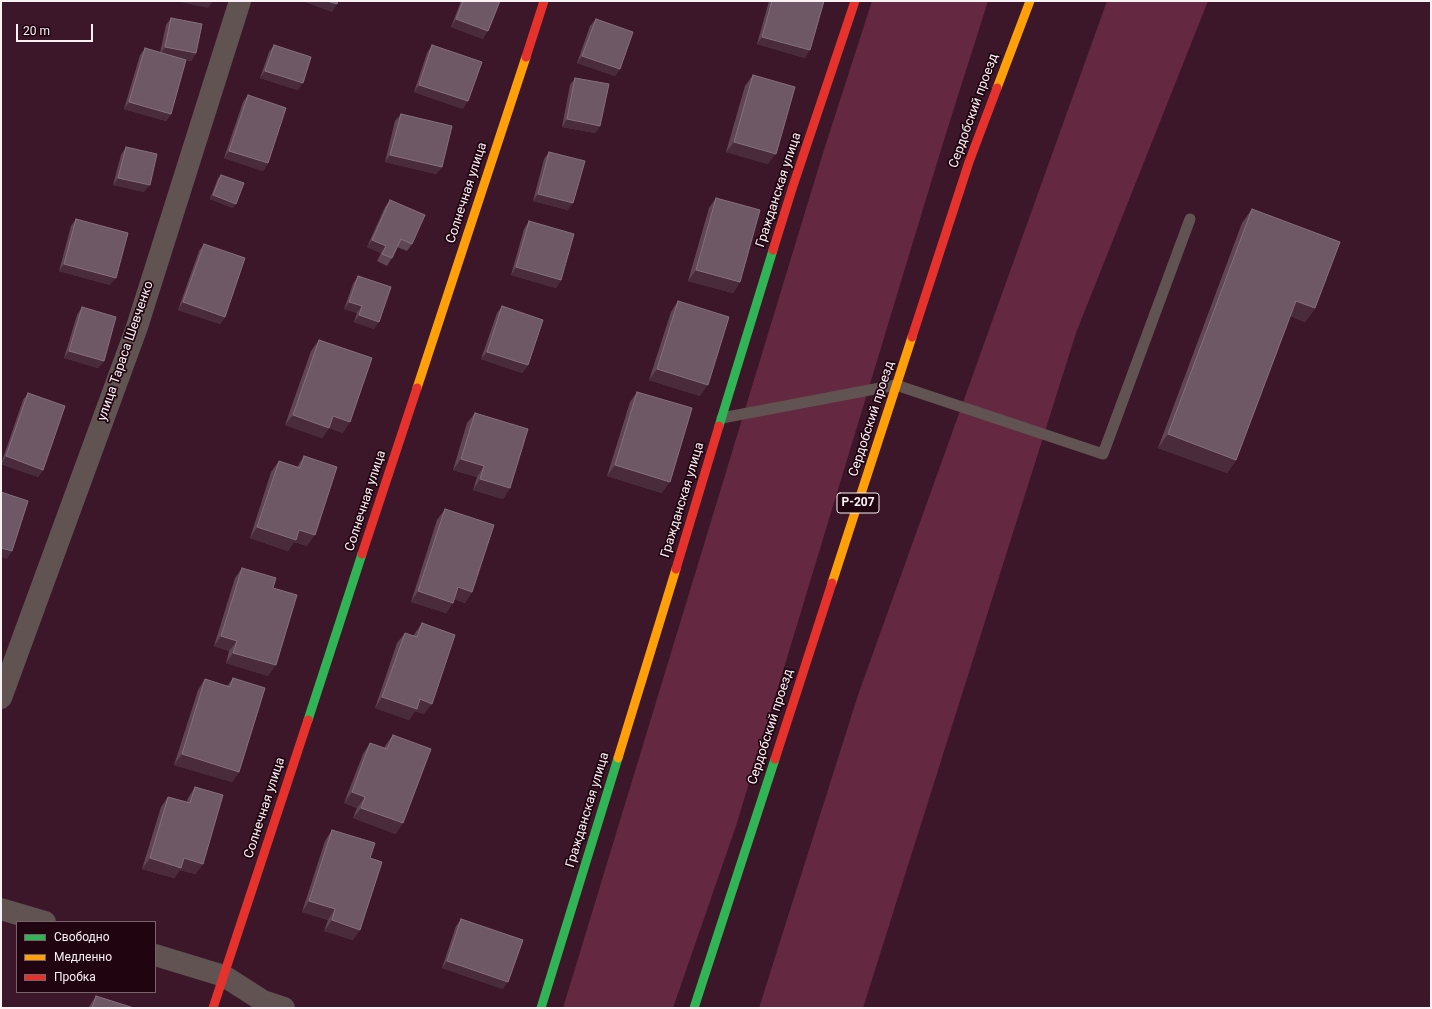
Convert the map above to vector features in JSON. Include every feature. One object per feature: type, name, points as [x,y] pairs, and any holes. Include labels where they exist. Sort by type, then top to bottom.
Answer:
[{"type":"street","name":"улица Тараса Шевченко","points":[[1,698],[136,326],[240,1]]},
{"type":"street","name":"Солнечная улица","points":[[213,1008],[544,1]]},
{"type":"street","name":"Гражданская улица","points":[[541,1008],[793,186],[855,1]]},
{"type":"street","name":"Сердобский проезд","points":[[694,1008],[969,162],[1030,1]]},
{"type":"street","points":[[1,909],[42,921]]},
{"type":"street","points":[[156,955],[224,976],[264,1001],[284,1008]]},
{"type":"lane","points":[[722,418],[896,385],[1103,454],[1190,219]]},
{"type":"shaded area","points":[[872,1],[988,1],[943,143],[736,826],[673,1008],[563,1008],[823,153]]},
{"type":"shaded area","points":[[1107,1],[1208,1],[1076,333],[863,1008],[759,1008],[858,695]]},
{"type":"building","points":[[327,1],[338,1],[337,4]]},
{"type":"building","points":[[463,1],[500,1],[488,31],[456,19]]},
{"type":"building","points":[[772,1],[824,1],[810,50],[762,37]]},
{"type":"building","points":[[171,18],[202,24],[196,53],[165,47]]},
{"type":"building","points":[[596,19],[633,32],[620,69],[582,56]]},
{"type":"building","points":[[274,45],[311,57],[303,83],[265,71]]},
{"type":"building","points":[[432,45],[482,62],[468,101],[419,85]]},
{"type":"building","points":[[145,48],[186,60],[171,114],[129,102]]},
{"type":"building","points":[[753,75],[795,87],[776,154],[734,142]]},
{"type":"building","points":[[575,78],[609,84],[600,126],[567,119]]},
{"type":"building","points":[[248,95],[286,108],[268,163],[229,151]]},
{"type":"building","points":[[401,114],[452,126],[442,167],[390,155]]},
{"type":"building","points":[[126,147],[157,154],[150,185],[118,178]]},
{"type":"building","points":[[549,152],[585,161],[573,203],[538,194]]},
{"type":"building","points":[[221,175],[244,183],[236,204],[213,195]]},
{"type":"building","points":[[716,198],[760,210],[740,282],[696,270]]},
{"type":"building","points":[[390,200],[425,215],[412,244],[401,239],[392,258],[382,254],[386,246],[372,240]]},
{"type":"building","points":[[1252,209],[1340,242],[1315,308],[1296,301],[1236,460],[1168,434]]},
{"type":"building","points":[[76,219],[128,233],[116,278],[64,264]]},
{"type":"building","points":[[529,221],[574,234],[561,280],[516,267]]},
{"type":"building","points":[[204,244],[245,258],[225,317],[183,302]]},
{"type":"building","points":[[358,276],[391,287],[379,322],[359,315],[362,306],[349,302]]},
{"type":"building","points":[[678,301],[729,317],[708,385],[657,369]]},
{"type":"building","points":[[502,306],[543,320],[528,365],[487,352]]},
{"type":"building","points":[[82,307],[116,317],[104,361],[69,351]]},
{"type":"building","points":[[319,340],[372,358],[350,422],[333,416],[329,428],[293,415]]},
{"type":"building","points":[[637,392],[692,408],[670,482],[615,465]]},
{"type":"building","points":[[28,393],[65,406],[43,470],[6,456]]},
{"type":"building","points":[[475,413],[528,429],[510,488],[480,479],[484,466],[461,459]]},
{"type":"building","points":[[304,456],[337,467],[315,535],[299,530],[296,540],[257,527],[279,461],[300,468]]},
{"type":"building","points":[[1,492],[28,501],[12,551],[1,548]]},
{"type":"building","points":[[445,509],[494,525],[472,592],[458,587],[453,603],[418,591]]},
{"type":"building","points":[[242,568],[276,578],[273,588],[297,595],[276,665],[233,653],[237,641],[221,636]]},
{"type":"building","points":[[422,623],[455,635],[432,704],[420,699],[417,709],[382,697],[405,633],[417,637]]},
{"type":"building","points":[[233,678],[265,688],[239,772],[182,754],[205,679],[230,687]]},
{"type":"building","points":[[393,735],[431,749],[403,823],[361,808],[365,797],[352,792],[370,743],[387,749]]},
{"type":"building","points":[[195,787],[223,795],[203,864],[184,858],[181,868],[150,858],[168,797],[190,803]]},
{"type":"building","points":[[332,830],[375,843],[370,858],[382,862],[360,930],[332,920],[335,909],[309,901]]},
{"type":"building","points":[[461,919],[523,940],[508,982],[447,961]]},
{"type":"building","points":[[96,996],[134,1008],[92,1008]]},
{"type":"traffic: fast","points":[[719,426],[773,250]]},
{"type":"traffic: fast","points":[[308,720],[362,554]]},
{"type":"traffic: fast","points":[[541,1008],[618,758]]},
{"type":"traffic: fast","points":[[694,1008],[775,759]]},
{"type":"traffic: slow","points":[[997,88],[1030,1]]},
{"type":"traffic: slow","points":[[417,388],[526,57]]},
{"type":"traffic: slow","points":[[832,583],[912,337]]},
{"type":"traffic: slow","points":[[618,758],[676,569]]},
{"type":"traffic: jam","points":[[526,57],[544,1]]},
{"type":"traffic: jam","points":[[773,250],[855,1]]},
{"type":"traffic: jam","points":[[912,337],[969,162],[997,88]]},
{"type":"traffic: jam","points":[[362,554],[417,388]]},
{"type":"traffic: jam","points":[[676,569],[719,426]]},
{"type":"traffic: jam","points":[[775,759],[832,583]]},
{"type":"traffic: jam","points":[[213,1008],[308,720]]}]
